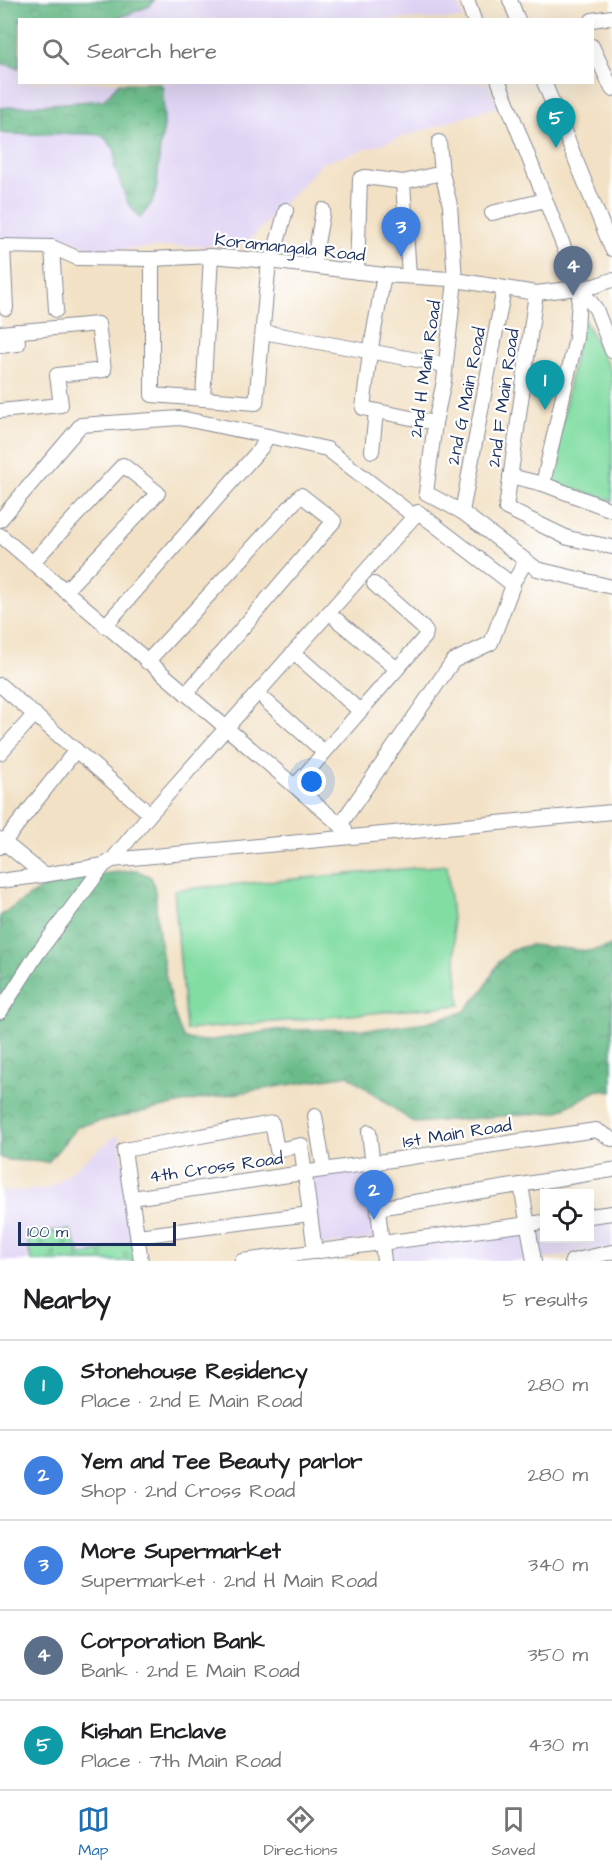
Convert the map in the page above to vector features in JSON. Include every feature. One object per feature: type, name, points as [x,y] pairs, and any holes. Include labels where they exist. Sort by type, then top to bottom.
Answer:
[{"type":"street","points":[[467,0],[473,18]]},
{"type":"street","points":[[510,0],[517,18]]},
{"type":"street","points":[[594,20],[612,17]]},
{"type":"street","points":[[594,49],[609,75],[612,89]]},
{"type":"street","points":[[500,84],[580,288],[596,309],[612,351]]},
{"type":"street","points":[[545,84],[612,249]]},
{"type":"street","name":"2nd H Main Road","points":[[439,142],[442,173],[450,205],[455,279],[444,381],[435,423],[426,493],[462,512],[537,569],[612,587]]},
{"type":"street","points":[[357,272],[360,180],[365,177],[403,182],[442,173]]},
{"type":"street","points":[[403,182],[409,276]]},
{"type":"street","points":[[492,213],[545,200]]},
{"type":"street","points":[[152,259],[152,395],[256,403],[270,261],[286,210]]},
{"type":"street","points":[[313,266],[323,210]]},
{"type":"street","points":[[1,246],[6,308]]},
{"type":"street","name":"Koramangala Road","points":[[1,246],[52,247],[77,258],[152,259],[211,256],[270,261],[384,275],[455,279],[536,293],[580,288],[612,280]]},
{"type":"street","points":[[52,247],[56,310]]},
{"type":"street","points":[[203,399],[211,256]]},
{"type":"street","points":[[372,452],[370,353],[384,275]]},
{"type":"street","name":"2nd G Main Road","points":[[462,512],[504,288]]},
{"type":"street","points":[[543,484],[576,338],[580,288]]},
{"type":"street","name":"2nd F Main Road","points":[[536,293],[506,508],[568,538],[612,547]]},
{"type":"street","points":[[0,333],[98,324],[104,370],[57,375],[61,405],[0,411]]},
{"type":"street","points":[[0,346],[18,344],[17,331]]},
{"type":"street","points":[[263,332],[445,365]]},
{"type":"street","points":[[370,410],[435,423]]},
{"type":"street","points":[[0,520],[81,425],[180,418],[327,449],[414,516]]},
{"type":"street","points":[[105,626],[261,448],[268,436]]},
{"type":"street","points":[[32,563],[123,465],[158,493],[65,591]]},
{"type":"street","points":[[510,476],[543,484],[612,510]]},
{"type":"street","points":[[147,662],[301,495],[334,521],[186,694]]},
{"type":"street","points":[[0,1012],[38,954],[108,863],[418,512],[513,585],[491,643],[453,661],[340,825]]},
{"type":"street","points":[[0,535],[354,837]]},
{"type":"street","points":[[516,578],[526,561]]},
{"type":"street","points":[[294,786],[425,637],[426,632],[374,584]]},
{"type":"street","points":[[337,620],[397,669]]},
{"type":"street","points":[[301,660],[360,711]]},
{"type":"street","points":[[0,685],[150,814]]},
{"type":"street","points":[[266,701],[324,752]]},
{"type":"street","points":[[0,753],[34,714]]},
{"type":"street","points":[[44,875],[1,843],[76,750]]},
{"type":"street","points":[[0,881],[108,863],[612,812]]},
{"type":"street","points":[[315,1116],[324,1170]]},
{"type":"street","points":[[141,1261],[124,1150],[272,1123],[277,1150],[301,1145],[315,1252]]},
{"type":"street","name":"1st Main Road","points":[[304,1172],[373,1164],[596,1130],[612,1139]]},
{"type":"street","points":[[369,1132],[384,1261]]},
{"type":"street","points":[[378,1208],[612,1170]]},
{"type":"street","name":"4th Cross Road","points":[[132,1198],[304,1172]]},
{"type":"street","points":[[521,1185],[534,1261]]},
{"type":"street","points":[[594,1215],[612,1213]]},
{"type":"street","points":[[138,1236],[310,1214]]},
{"type":"street","points":[[242,1261],[540,1222]]},
{"type":"street","points":[[572,1261],[612,1252]]},
{"type":"shaded area","points":[[0,0],[456,0],[464,18],[18,18],[18,84],[488,84],[498,106],[322,163],[246,244],[92,250],[65,236],[0,238]]},
{"type":"shaded area","points":[[118,1134],[137,1240],[81,1256],[26,1232],[31,1261],[0,1261],[0,1192],[49,1189]]},
{"type":"shaded area","points":[[370,1169],[378,1238],[319,1246],[311,1177]]},
{"type":"shaded area","points":[[612,1216],[612,1248],[536,1260],[530,1228],[540,1227],[540,1243],[594,1243],[594,1218]]},
{"type":"shaded area","points":[[524,1228],[527,1261],[389,1261],[387,1248]]},
{"type":"green space","points":[[0,0],[154,0],[150,6],[119,18],[18,18],[18,68],[0,63]]},
{"type":"green space","points":[[118,84],[161,84],[163,88],[164,127],[157,185],[152,203],[140,218],[128,203],[115,168],[115,150],[103,136],[0,133],[0,108],[104,100]]},
{"type":"green space","points":[[582,315],[612,374],[612,501],[551,482]]},
{"type":"green space","points":[[447,865],[460,1005],[186,1030],[174,890]]},
{"type":"green space","points":[[136,870],[151,877],[153,883],[167,981],[174,1014],[184,1039],[207,1041],[276,1030],[374,1029],[427,1022],[464,1012],[484,989],[498,963],[513,949],[531,945],[589,951],[612,946],[612,1092],[598,1090],[557,1112],[414,1123],[348,1075],[196,1100],[78,1126],[48,1162],[7,1160],[0,1157],[0,916],[42,888],[85,876]]},
{"type":"green space","points":[[70,1230],[81,1256],[137,1240],[140,1261],[31,1261],[26,1232]]},
{"type":"place","name":"Kishan Enclave","points":[[556,148]]},
{"type":"place","name":"More Supermarket","points":[[401,257]]},
{"type":"place","name":"Corporation Bank","points":[[573,296]]},
{"type":"place","name":"Stonehouse Residency","points":[[545,410]]},
{"type":"place","name":"Yem and Tee Beauty parlor","points":[[374,1220]]}]
